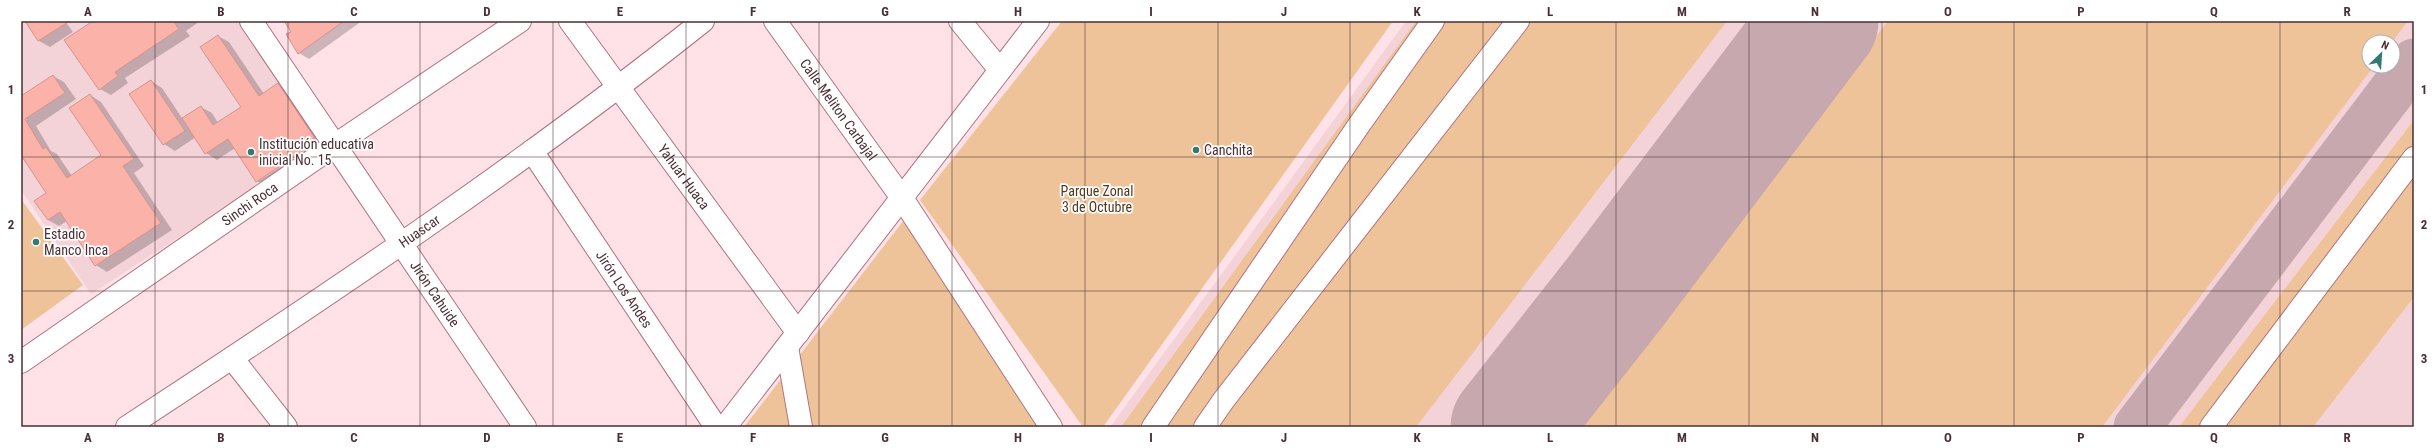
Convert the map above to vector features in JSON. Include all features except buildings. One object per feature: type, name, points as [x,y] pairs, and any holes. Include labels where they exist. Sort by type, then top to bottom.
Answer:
[{"type":"street","name":"Jirón Cahuide","points":[[251,21],[525,427]]},
{"type":"street","name":"Sinchi Roca","points":[[21,362],[335,145],[520,21]]},
{"type":"street","name":"Yahuar Huaca","points":[[570,21],[620,87],[792,340]]},
{"type":"street","name":"Huascar","points":[[127,427],[402,244],[532,152],[620,87],[703,21]]},
{"type":"street","name":"Calle Meliton Carbajal","points":[[775,21],[902,198],[1051,427]]},
{"type":"street","points":[[960,21],[1000,70]]},
{"type":"street","points":[[725,427],[1038,21]]},
{"type":"street","points":[[1153,427],[1359,125],[1433,21]]},
{"type":"street","points":[[1205,427],[1223,401],[1518,21]]},
{"type":"street","name":"Jirón Los Andes","points":[[532,152],[716,427]]},
{"type":"street","points":[[2211,427],[2414,158]]},
{"type":"street","points":[[792,340],[801,427]]},
{"type":"street","points":[[232,358],[286,427]]},
{"type":"shaded area","points":[[21,21],[242,21],[317,134],[314,150],[91,294],[21,190]]},
{"type":"shaded area","points":[[1406,21],[2414,21],[2414,427],[1110,427]]},
{"type":"green space","name":"Parque Zonal 3 de Octubre","points":[[1062,21],[1393,21],[1103,427],[1083,427],[920,200]]},
{"type":"green space","points":[[1416,21],[1727,21],[1416,427],[1121,427]]},
{"type":"green space","points":[[1888,21],[2408,21],[2398,34],[2361,34],[2361,74],[2368,74],[2102,427],[1580,427]]},
{"type":"green space","points":[[2414,120],[2414,297],[2313,427],[2179,427]]},
{"type":"green space","name":"Estadio Manco Inca","points":[[21,199],[83,285],[21,330]]},
{"type":"green space","points":[[904,220],[1053,427],[744,427]]},
{"type":"taxiway","points":[[2137,427],[2414,62]]},
{"type":"runway","points":[[1509,427],[1613,295],[1820,21]]},
{"type":"place","name":"Canchita","points":[[1196,150]]},
{"type":"place","name":"Institución educativa inicial No. 15","points":[[251,152]]},
{"type":"place","name":"Estadio Manco Inca","points":[[36,242]]}]
